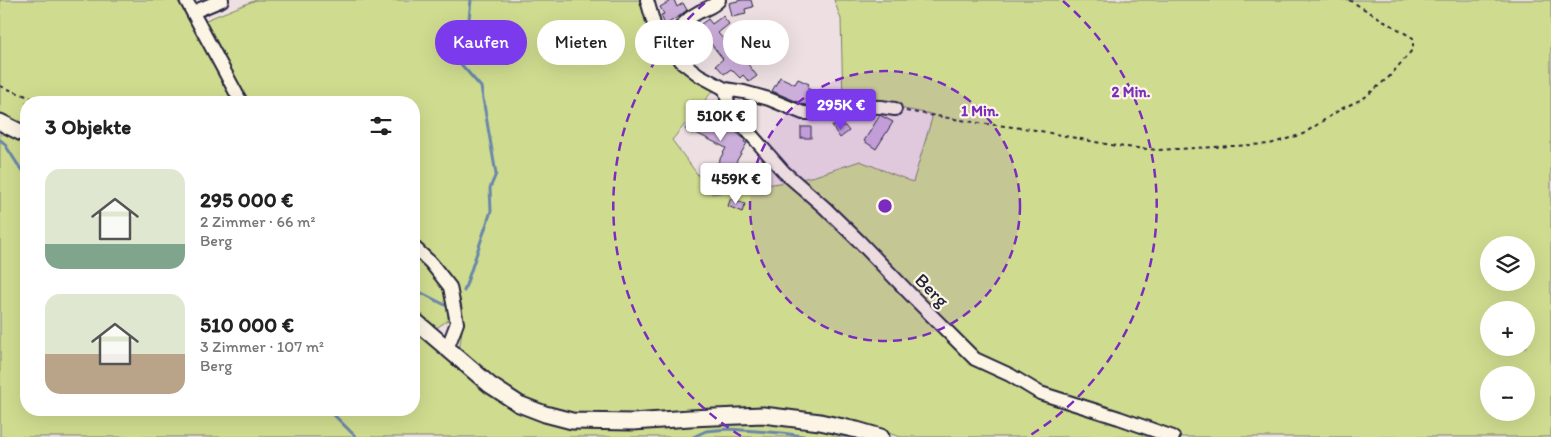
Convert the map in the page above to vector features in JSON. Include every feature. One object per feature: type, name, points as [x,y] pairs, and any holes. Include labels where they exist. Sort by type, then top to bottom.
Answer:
[{"type":"main road","points":[[0,122],[20,132]]},
{"type":"main road","points":[[420,325],[490,385],[519,404],[545,414],[572,421],[633,422],[763,415],[820,422],[881,437]]},
{"type":"street","points":[[186,0],[238,96]]},
{"type":"street","points":[[193,12],[222,0]]},
{"type":"street","points":[[647,0],[653,20]]},
{"type":"street","points":[[688,20],[714,6],[719,0]]},
{"type":"street","points":[[686,65],[699,75],[725,89],[769,99],[803,113],[848,106],[895,109]]},
{"type":"street","name":"Berg","points":[[725,89],[730,111],[784,172],[858,240],[976,359],[1010,375],[1040,393],[1173,437]]},
{"type":"street","points":[[420,252],[432,263],[450,287],[457,323],[447,348]]},
{"type":"path","points":[[895,109],[978,123],[1030,129],[1116,146],[1158,150],[1270,144],[1303,134],[1364,98],[1389,77],[1413,50],[1413,38],[1349,0]]},
{"type":"path","points":[[0,86],[26,96]]},
{"type":"green space","points":[[0,0],[185,0],[201,22],[256,0],[642,0],[648,20],[635,20],[635,65],[692,65],[715,88],[672,140],[712,194],[791,181],[954,344],[1048,394],[1169,437],[901,437],[855,423],[765,410],[566,415],[517,395],[459,351],[463,319],[460,298],[444,270],[420,246],[420,96],[20,96],[20,416],[420,416],[420,332],[560,425],[609,430],[694,423],[770,422],[853,434],[861,437],[0,437]]},
{"type":"green space","points":[[834,0],[1551,0],[1551,437],[1178,437],[1075,402],[982,360],[796,180],[815,176],[860,161],[913,182],[932,118],[931,114],[882,105],[843,103],[841,19]]},
{"type":"green space","points":[[420,254],[437,272],[448,302],[448,320],[435,329],[420,315]]},
{"type":"building","points":[[674,0],[677,7],[683,3],[687,10],[673,20],[663,20],[661,15],[664,14],[660,7]]},
{"type":"building","points":[[751,0],[753,7],[745,9],[746,14],[732,17],[729,3]]},
{"type":"building","points":[[723,16],[726,20],[723,20],[723,29],[718,33],[723,39],[723,59],[713,46],[713,23]]},
{"type":"building","points":[[723,59],[723,65],[749,65],[757,76],[749,82],[743,75],[740,78],[731,69],[724,74],[716,65]]},
{"type":"building","points":[[780,77],[795,84],[798,79],[809,84],[807,88],[811,90],[811,105],[805,105],[772,91]]},
{"type":"building","points":[[880,115],[893,122],[876,149],[864,141]]},
{"type":"building","points":[[692,118],[707,128],[711,121],[734,130],[747,143],[729,174],[716,166],[726,148],[685,129]]},
{"type":"building","points":[[832,126],[845,126],[849,131],[840,138]]},
{"type":"building","points":[[801,127],[811,127],[811,138],[801,138]]},
{"type":"building","points":[[731,198],[745,204],[742,212],[728,206]]},
{"type":"waterway","points":[[464,291],[491,211],[490,188],[496,174],[481,87],[460,63],[467,38],[471,0]]},
{"type":"waterway","points":[[0,140],[4,143],[20,168]]},
{"type":"waterway","points":[[420,292],[447,306]]},
{"type":"waterway","points":[[335,416],[356,437]]},
{"type":"waterway","points":[[693,437],[706,431],[728,429],[810,437]]}]
